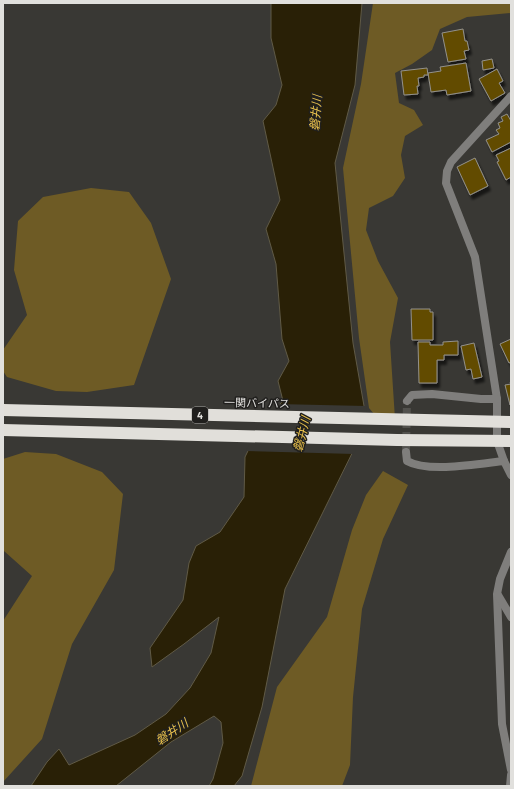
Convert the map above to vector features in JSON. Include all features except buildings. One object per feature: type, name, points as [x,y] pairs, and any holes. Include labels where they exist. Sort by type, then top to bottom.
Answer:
[{"type":"highway","name":"一関バイパス","points":[[3,410],[511,422]]},
{"type":"highway","name":"4","points":[[3,430],[397,440],[511,441]]},
{"type":"street","points":[[511,96],[451,162],[447,172],[446,183],[475,257],[496,398],[497,441],[511,475]]},
{"type":"street","points":[[407,401],[412,395],[432,394],[481,399],[496,398]]},
{"type":"street","points":[[406,452],[407,461],[414,465],[432,468],[504,461]]},
{"type":"street","points":[[511,552],[500,579],[497,594],[502,724],[511,770]]},
{"type":"street","points":[[497,594],[511,617]]},
{"type":"street","points":[[510,786],[511,776]]},
{"type":"shaded area","points":[[373,3],[511,3],[511,13],[467,17],[440,29],[432,50],[412,64],[395,73],[399,103],[414,110],[423,125],[405,136],[401,155],[405,178],[393,196],[369,208],[366,230],[378,261],[398,298],[390,342],[395,419],[379,420],[369,408],[359,338],[343,168],[361,84]]},
{"type":"shaded area","points":[[91,188],[129,192],[151,223],[171,279],[134,385],[87,392],[56,391],[7,377],[3,371],[3,350],[27,315],[14,270],[18,221],[43,197]]},
{"type":"shaded area","points":[[25,452],[56,454],[102,472],[123,494],[114,570],[72,644],[42,739],[3,782],[3,621],[32,576],[4,551],[3,548],[3,459]]},
{"type":"shaded area","points":[[383,471],[408,485],[383,539],[362,609],[353,697],[350,765],[342,786],[251,786],[277,687],[327,617],[352,530],[366,495]]},
{"type":"water","name":"磐井川","points":[[271,3],[362,3],[355,85],[335,163],[353,343],[367,423],[285,589],[262,707],[242,776],[234,786],[209,786],[213,779],[223,743],[221,722],[214,716],[171,742],[116,786],[31,786],[47,762],[59,749],[69,765],[135,735],[166,714],[190,688],[211,653],[219,617],[152,667],[150,648],[183,600],[189,563],[196,546],[220,532],[244,497],[245,457],[262,422],[283,401],[278,381],[289,361],[282,339],[276,264],[266,229],[280,200],[263,121],[276,105],[282,85],[271,38]]},
{"type":"pier","points":[[277,404],[366,406],[369,424],[354,454],[246,451],[260,421]]},
{"type":"tunnel","points":[[406,452],[407,401]]}]
